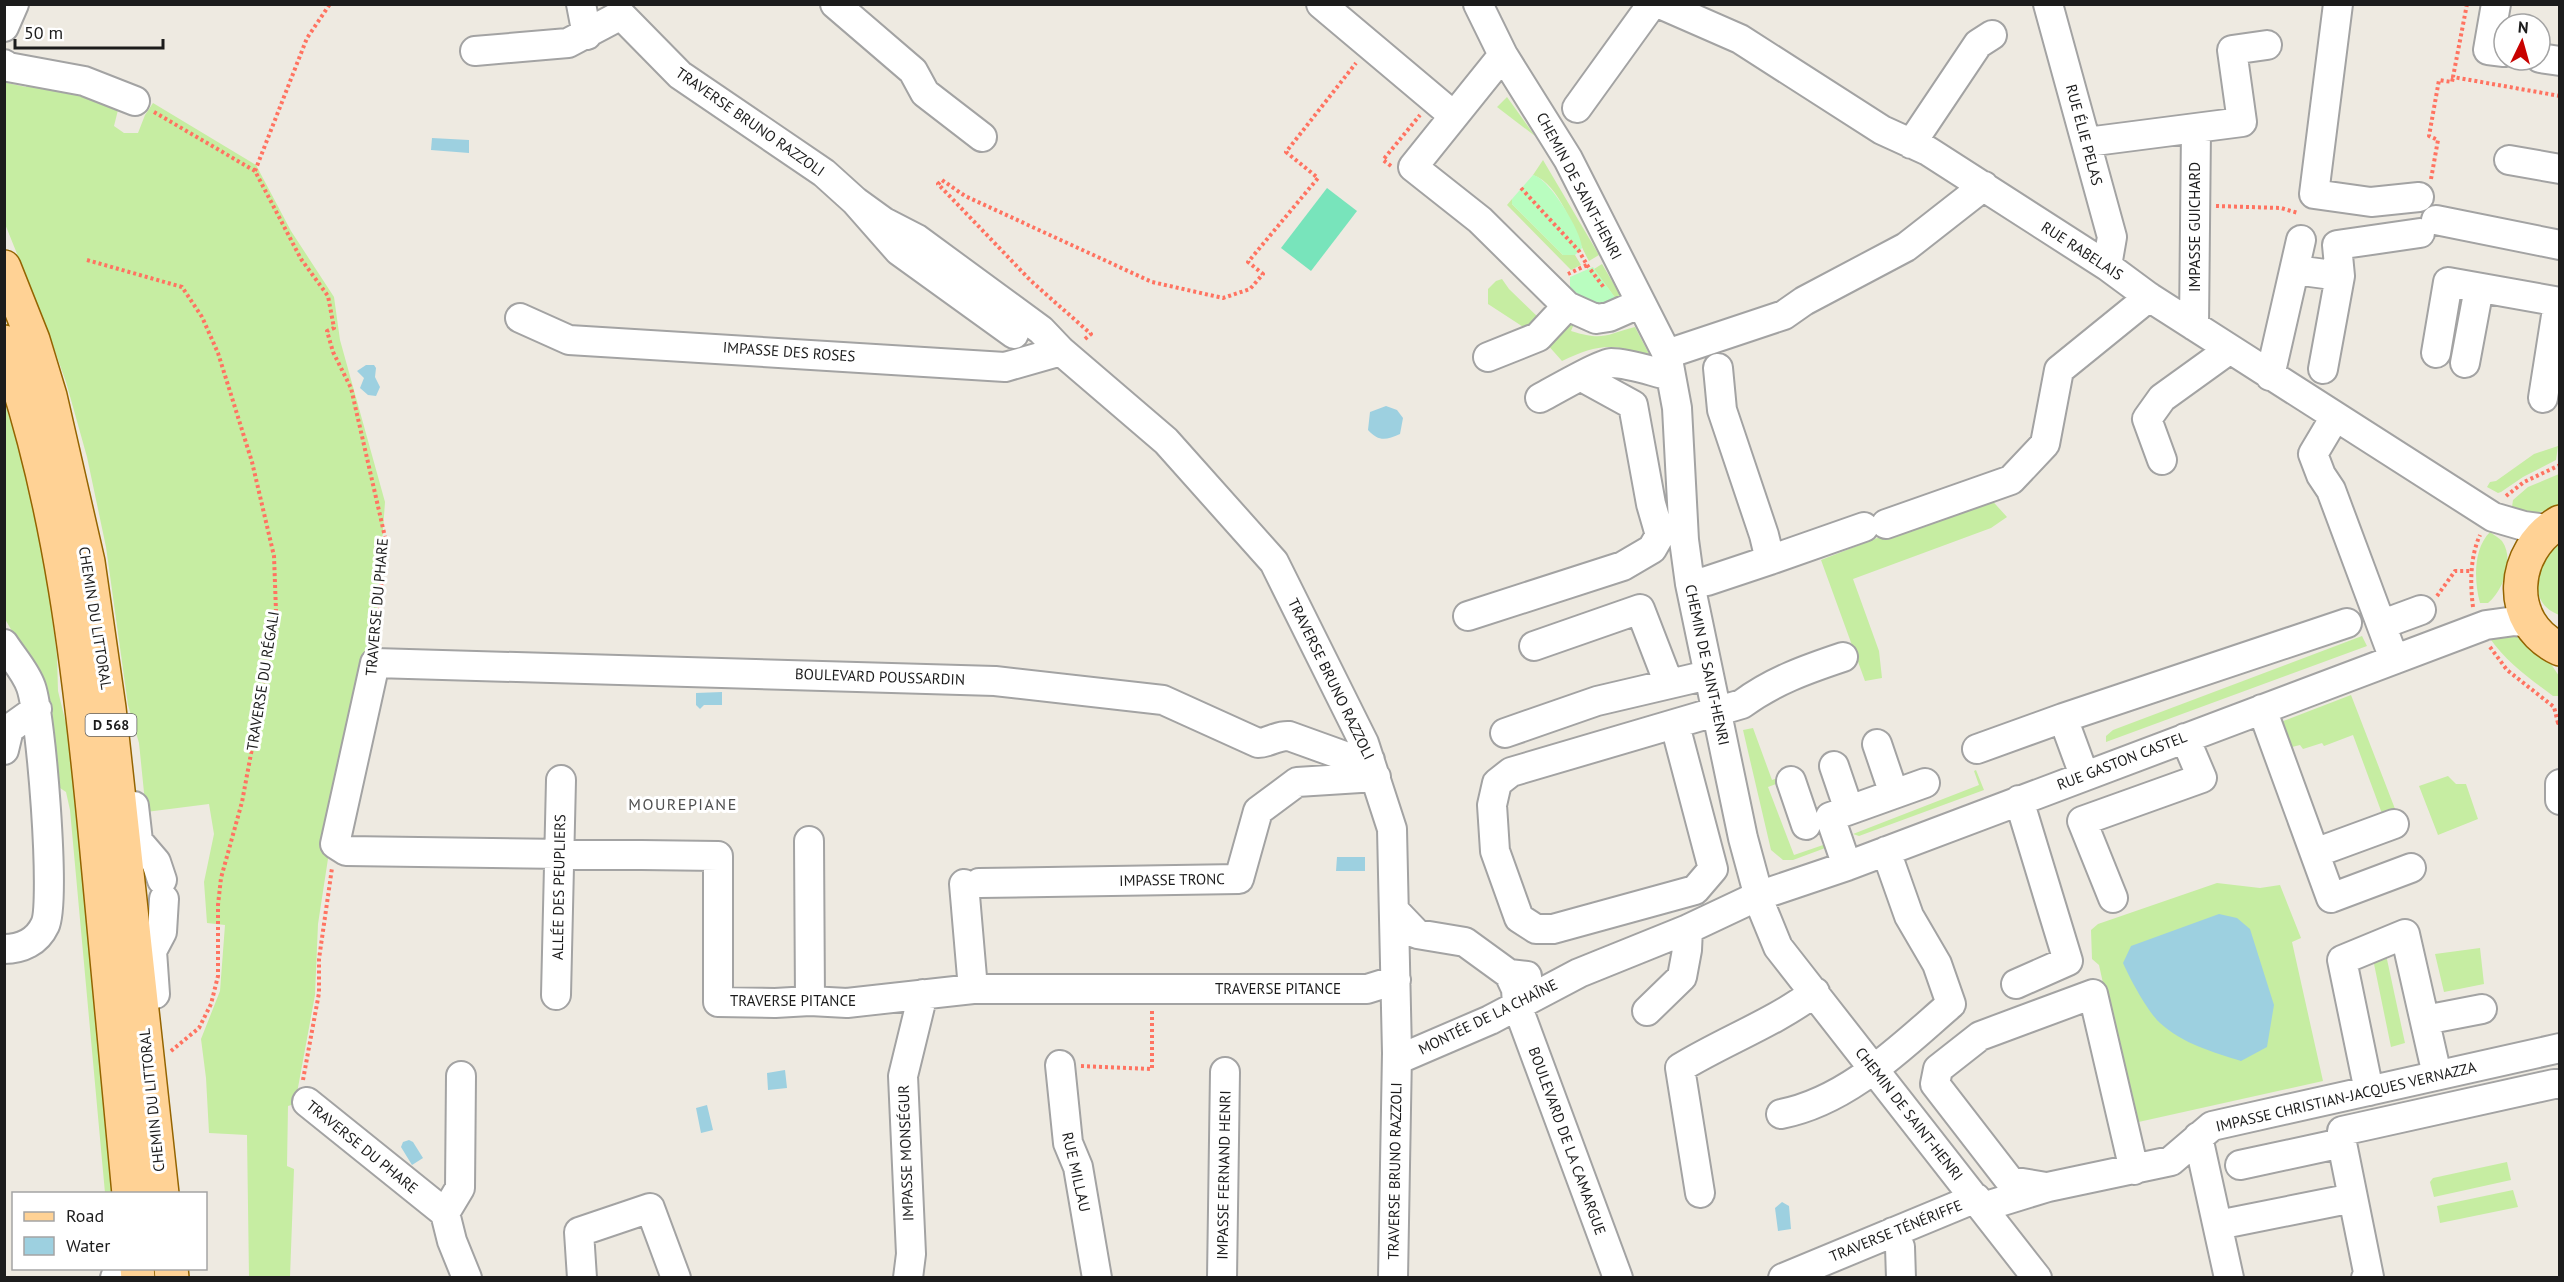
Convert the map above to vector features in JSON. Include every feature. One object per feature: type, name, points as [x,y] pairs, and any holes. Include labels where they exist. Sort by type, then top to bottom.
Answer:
[{"type":"main road","name":"CHEMIN DU LITTORAL","points":[[4,267],[33,340],[70,477],[88,562],[109,708],[162,1192]]},
{"type":"main road","name":"CHEMIN DU LITTORAL","points":[[4,342],[26,407],[45,478],[62,565],[85,731],[129,1192]]},
{"type":"main road","points":[[2553,525],[2532,546],[2521,575],[2524,611],[2530,623],[2542,637],[2558,650]]},
{"type":"street","points":[[4,27],[14,4]]},
{"type":"street","points":[[475,51],[568,43],[587,35],[581,4]]},
{"type":"street","points":[[835,4],[913,71],[925,93],[982,137]]},
{"type":"street","points":[[1321,4],[1454,116]]},
{"type":"street","name":"CHEMIN DE SAINT-HENRI","points":[[1478,4],[1503,55],[1568,159],[1641,303],[1669,365],[1677,408],[1684,540],[1690,584],[1716,712],[1758,896],[1767,925],[1778,947],[2037,1278]]},
{"type":"street","points":[[1577,108],[1652,4]]},
{"type":"street","name":"RUE RABELAIS","points":[[1660,4],[1740,39],[1882,130],[1928,151],[2107,266],[2149,297],[2230,350],[2493,517],[2524,526],[2553,525]]},
{"type":"street","name":"RUE ÉLIE PELAS","points":[[2048,4],[2112,237],[2107,266]]},
{"type":"street","points":[[2338,4],[2314,194],[2371,202],[2419,197]]},
{"type":"street","name":"TRAVERSE BRUNO RAZZOLI","points":[[587,35],[621,15],[680,75],[824,173],[855,201],[899,251],[1019,338],[1069,343],[1166,441],[1274,562],[1364,743],[1392,829],[1397,1060],[1393,1278]]},
{"type":"street","points":[[2492,27],[2488,50],[2492,50]]},
{"type":"street","points":[[1911,144],[1978,44],[1992,36]]},
{"type":"street","points":[[2087,142],[2242,122],[2232,50],[2267,45]]},
{"type":"street","points":[[1503,55],[1413,167],[1480,220],[1567,306],[1579,313],[1596,318],[1609,317],[1641,303]]},
{"type":"street","points":[[4,64],[84,81],[135,101]]},
{"type":"street","name":"IMPASSE GUICHARD","points":[[2194,326],[2196,129]]},
{"type":"street","points":[[2509,160],[2559,169]]},
{"type":"street","points":[[1540,398],[1601,365],[1612,363],[1669,365],[1784,315],[1804,301],[1906,247],[1984,186]]},
{"type":"street","points":[[2323,369],[2340,276],[2337,245],[2428,226],[2559,245]]},
{"type":"street","points":[[2270,375],[2301,240]]},
{"type":"street","points":[[2295,270],[2340,276]]},
{"type":"street","points":[[2436,353],[2448,282],[2559,302],[2543,398]]},
{"type":"street","points":[[2465,363],[2479,288]]},
{"type":"street","points":[[1690,584],[1707,581],[2011,480],[2045,444],[2059,370],[2149,297]]},
{"type":"street","points":[[1488,357],[1538,337],[1567,306]]},
{"type":"street","name":"IMPASSE DES ROSES","points":[[520,318],[569,340],[1005,367],[1069,343]]},
{"type":"street","points":[[2162,460],[2147,419],[2162,398],[2230,350]]},
{"type":"street","points":[[1718,368],[1722,410],[1764,535],[1770,560]]},
{"type":"street","points":[[1468,616],[1623,566],[1652,549],[1660,536],[1651,504],[1632,405],[1582,377]]},
{"type":"street","points":[[2335,417],[2313,454],[2321,475],[2331,490],[2383,624],[2394,659]]},
{"type":"street","name":"RUE RABELAIS","points":[[2493,517],[2517,547],[2521,575]]},
{"type":"street","name":"RUE GASTON CASTEL","points":[[2486,625],[2511,601],[2521,575]]},
{"type":"street","points":[[1534,646],[1640,609],[1668,684]]},
{"type":"street","points":[[2383,624],[2421,610]]},
{"type":"street","name":"RUE GASTON CASTEL","points":[[1758,896],[1847,866],[2486,625],[2515,621],[2530,623]]},
{"type":"street","points":[[1977,749],[2347,623]]},
{"type":"street","points":[[4,644],[31,685],[37,709],[48,837],[46,923],[31,942],[21,948],[4,949]]},
{"type":"street","points":[[1675,725],[1713,869],[1695,890],[1553,929],[1536,929],[1519,918],[1495,850],[1492,805],[1497,783],[1511,772],[1742,704],[1758,692],[1796,673],[1843,657]]},
{"type":"street","name":"BOULEVARD POUSSARDIN","points":[[375,663],[995,681],[1163,700],[1258,743],[1265,743],[1281,735],[1289,736],[1350,758],[1373,769]]},
{"type":"street","name":"TRAVERSE DU PHARE","points":[[335,844],[375,663]]},
{"type":"street","points":[[1505,733],[1598,701],[1708,675]]},
{"type":"street","points":[[109,708],[127,745],[138,841],[156,861],[163,889],[162,932],[152,951],[159,1053],[150,1085]]},
{"type":"street","points":[[4,750],[9,729],[37,709]]},
{"type":"street","points":[[2262,709],[2331,898],[2411,868]]},
{"type":"street","points":[[2063,718],[2084,775]]},
{"type":"street","points":[[2113,898],[2082,821],[2202,778],[2185,738]]},
{"type":"street","points":[[1877,744],[1894,794]]},
{"type":"street","points":[[1818,821],[1834,766]]},
{"type":"street","name":"IMPASSE TRONC","points":[[973,989],[972,883],[1239,879],[1258,811],[1297,783],[1373,769]]},
{"type":"street","name":"ALLÉE DES PEUPLIERS","points":[[556,995],[561,780]]},
{"type":"street","points":[[1791,781],[1847,866]]},
{"type":"street","points":[[1818,821],[1925,783]]},
{"type":"street","points":[[2559,784],[2559,800]]},
{"type":"street","points":[[2016,984],[2068,961],[2019,800]]},
{"type":"street","points":[[2315,853],[2394,824]]},
{"type":"street","points":[[809,842],[810,1001]]},
{"type":"street","name":"TRAVERSE PITANCE","points":[[335,844],[345,851],[718,856],[718,1002],[847,1003],[973,989],[1367,989],[1396,980]]},
{"type":"street","points":[[1781,1114],[1806,1109],[1874,1069],[1951,1004],[1937,964],[1909,916],[1886,851]]},
{"type":"street","name":"MONTÉE DE LA CHAÎNE","points":[[1397,1060],[1490,1020],[1580,973],[1688,929],[1758,896]]},
{"type":"street","name":"MONTÉE DE LA CHAÎNE","points":[[1395,910],[1417,934],[1465,942],[1509,974],[1538,977],[1580,973]]},
{"type":"street","points":[[1647,1011],[1682,977],[1688,929]]},
{"type":"street","points":[[2369,1091],[2342,960],[2405,934],[2437,1075]]},
{"type":"street","name":"BOULEVARD DE LA CAMARGUE","points":[[1509,974],[1516,989],[1517,1005],[1618,1278]]},
{"type":"street","points":[[1700,1193],[1680,1068],[1791,1010],[1815,992]]},
{"type":"street","name":"IMPASSE MONSÉGUR","points":[[908,1278],[910,1254],[903,1076],[923,994]]},
{"type":"street","points":[[2048,1187],[2010,1181],[1935,1084],[1938,1069],[1980,1036],[2093,994],[2139,1169]]},
{"type":"street","points":[[2425,1020],[2482,1009]]},
{"type":"street","name":"IMPASSE CHRISTIAN-JACQUES VERNAZZA","points":[[2048,1187],[2170,1161],[2212,1126],[2559,1048]]},
{"type":"street","name":"RUE MILLAU","points":[[1060,1065],[1068,1143],[1078,1167],[1097,1278]]},
{"type":"street","name":"IMPASSE FERNAND HENRI","points":[[1222,1278],[1225,1072]]},
{"type":"street","points":[[461,1076],[460,1188],[445,1213],[452,1241],[467,1278]]},
{"type":"street","points":[[2366,1278],[2369,1277],[2342,1143],[2342,1131],[2559,1084]]},
{"type":"street","name":"TRAVERSE DU PHARE","points":[[307,1102],[445,1213]]},
{"type":"street","points":[[2198,1137],[2229,1278]]},
{"type":"street","points":[[2240,1165],[2342,1143]]},
{"type":"street","name":"TRAVERSE TÉNÉRIFFE","points":[[1783,1278],[1811,1272],[1893,1232],[1979,1203],[2048,1187]]},
{"type":"street","points":[[2218,1225],[2353,1198]]},
{"type":"street","points":[[582,1278],[579,1232],[650,1208],[676,1278]]},
{"type":"street","points":[[1893,1232],[1900,1247],[1901,1278]]},
{"type":"path","points":[[135,101],[255,171],[307,38],[330,4]]},
{"type":"path","points":[[1069,343],[1086,340],[1091,334],[1031,281],[938,184],[942,180],[965,196],[1152,282],[1223,298],[1250,289],[1263,274],[1248,262],[1318,178],[1286,152],[1370,46]]},
{"type":"path","name":"TRAVERSE DU PHARE","points":[[255,171],[301,259],[328,296],[334,328],[327,331],[333,352],[351,388],[385,537],[375,663]]},
{"type":"path","points":[[1521,188],[1579,251],[1610,296]]},
{"type":"path","name":"TRAVERSE DU RÉGALI","points":[[87,260],[182,288],[202,317],[218,353],[252,462],[274,556],[276,611],[267,668],[242,801],[221,878],[218,905],[218,976],[211,1004],[199,1028],[171,1051],[159,1053]]},
{"type":"path","points":[[1570,273],[1587,265]]},
{"type":"path","name":"TRAVERSE DU PHARE","points":[[307,1102],[301,1097],[319,993],[319,959],[335,844]]},
{"type":"path","points":[[1060,1065],[1152,1069],[1152,989]]},
{"type":"green space","points":[[29,75],[120,102],[114,126],[124,133],[138,133],[153,103],[256,165],[291,231],[334,297],[340,340],[385,502],[377,613],[359,713],[335,813],[318,924],[315,995],[295,1104],[288,1106],[287,1166],[294,1169],[290,1277],[249,1277],[247,1135],[209,1133],[201,1039],[220,991],[225,925],[207,923],[204,882],[214,834],[209,804],[146,812],[139,743],[128,705],[106,547],[87,457],[66,382],[5,224],[4,78],[7,83],[26,87]]},
{"type":"green space","points":[[1507,97],[1535,136],[1497,107]]},
{"type":"green space","points":[[1543,160],[1599,255],[1589,261],[1560,200],[1552,189],[1533,175]]},
{"type":"green space","points":[[1533,175],[1540,178],[1556,195],[1577,230],[1582,248],[1575,255],[1563,255],[1512,204],[1512,199]]},
{"type":"green space","points":[[1327,188],[1357,211],[1311,271],[1281,248]]},
{"type":"green space","points":[[1512,199],[1512,204],[1563,255],[1575,255],[1581,265],[1571,270],[1507,205]]},
{"type":"green space","points":[[1602,264],[1622,298],[1616,299],[1594,269]]},
{"type":"green space","points":[[1593,267],[1616,299],[1608,303],[1591,304],[1570,287],[1570,277]]},
{"type":"green space","points":[[1502,279],[1509,289],[1542,321],[1531,332],[1488,304],[1488,289],[1496,281]]},
{"type":"green space","points":[[1576,319],[1571,331],[1590,336],[1604,336],[1635,327],[1649,354],[1647,356],[1624,349],[1604,347],[1562,361],[1546,343],[1561,326]]},
{"type":"green space","points":[[4,401],[25,465],[44,555],[57,656],[58,691],[69,736],[89,952],[94,957],[115,1192],[105,1192],[70,810],[66,792],[54,784],[52,707],[45,688],[5,619]]},
{"type":"green space","points":[[2558,446],[2556,460],[2523,477],[2501,492],[2498,493],[2487,487],[2490,482],[2496,481],[2534,454]]},
{"type":"green space","points":[[2559,474],[2559,506],[2536,512],[2525,512],[2512,507],[2513,500],[2528,487]]},
{"type":"green space","points":[[1987,495],[2007,517],[1991,528],[1853,579],[1879,651],[1882,678],[1865,681],[1821,560]]},
{"type":"green space","points":[[2490,532],[2502,541],[2506,548],[2506,574],[2493,598],[2488,603],[2480,603],[2476,566],[2480,547]]},
{"type":"green space","points":[[2559,541],[2559,615],[2548,609],[2541,600],[2538,581],[2546,559]]},
{"type":"green space","points":[[2512,629],[2547,658],[2559,676],[2559,696],[2553,696],[2518,669],[2489,637]]},
{"type":"green space","points":[[2362,636],[2367,646],[2106,742],[2106,736],[2113,730]]},
{"type":"green space","points":[[2351,695],[2397,814],[2384,819],[2353,735],[2324,746],[2322,743],[2303,749],[2300,745],[2288,748],[2278,723]]},
{"type":"green space","points":[[1753,728],[1772,780],[1793,772],[1795,777],[1768,787],[1794,855],[1826,844],[1828,847],[1793,860],[1783,860],[1771,850],[1743,730]]},
{"type":"green space","points":[[1976,770],[1984,790],[1859,836],[1853,834],[1979,785],[1974,771]]},
{"type":"green space","points":[[2448,776],[2456,784],[2466,784],[2478,819],[2438,835],[2419,786]]},
{"type":"green space","points":[[2217,883],[2260,888],[2280,885],[2301,938],[2292,942],[2323,1081],[2134,1123],[2099,965],[2092,959],[2091,930],[2098,924]]},
{"type":"green space","points":[[2480,948],[2484,984],[2444,992],[2435,954]]},
{"type":"green space","points":[[2385,950],[2405,1043],[2391,1047],[2372,954]]},
{"type":"green space","points":[[2507,1162],[2511,1180],[2434,1197],[2430,1182],[2433,1178]]},
{"type":"green space","points":[[2513,1190],[2518,1207],[2440,1223],[2437,1206]]},
{"type":"water","points":[[432,138],[469,140],[469,153],[431,150]]},
{"type":"water","points":[[366,365],[374,365],[376,368],[375,377],[380,387],[376,396],[368,395],[360,388],[364,378],[357,371]]},
{"type":"water","points":[[1386,406],[1397,410],[1403,418],[1400,434],[1383,439],[1376,437],[1368,430],[1370,412]]},
{"type":"water","points":[[722,692],[722,705],[704,705],[700,709],[696,705],[696,693]]},
{"type":"water","points":[[1337,857],[1365,857],[1365,871],[1336,871]]},
{"type":"water","points":[[2219,914],[2237,918],[2250,929],[2274,1005],[2267,1047],[2241,1061],[2188,1042],[2160,1023],[2145,1003],[2123,963],[2131,946]]},
{"type":"water","points":[[785,1070],[787,1088],[768,1090],[767,1073]]},
{"type":"water","points":[[707,1105],[713,1130],[701,1133],[696,1108]]},
{"type":"water","points":[[409,1140],[413,1142],[423,1158],[412,1165],[401,1147],[403,1142]]},
{"type":"water","points":[[1782,1202],[1789,1206],[1791,1229],[1778,1231],[1775,1208]]},
{"type":"district","name":"MOUREPIANE","points":[[683,804]]}]
